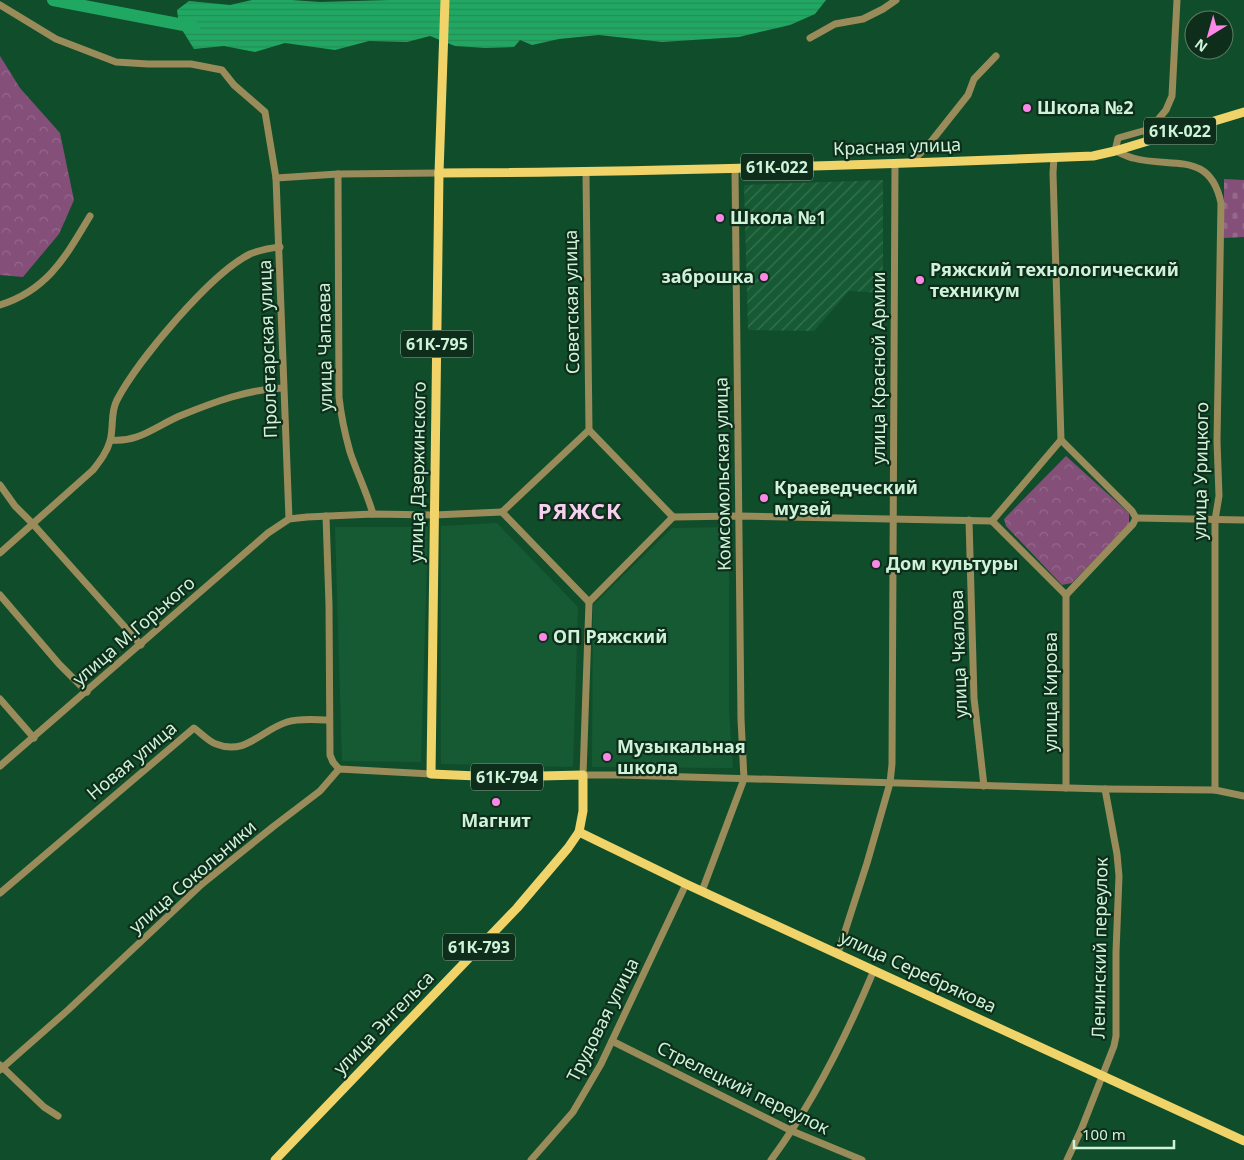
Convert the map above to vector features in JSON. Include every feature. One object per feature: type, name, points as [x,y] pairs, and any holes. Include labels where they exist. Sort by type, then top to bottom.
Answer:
[{"type":"main road","name":"улица Дзержинского","points":[[431,774],[439,173],[445,0]]},
{"type":"main road","name":"61К-022","points":[[1115,150],[1244,112]]},
{"type":"main road","name":"Красная улица","points":[[439,173],[586,173],[895,164],[1092,156],[1115,150]]},
{"type":"main road","name":"61К-794","points":[[431,774],[500,777],[583,776]]},
{"type":"main road","name":"улица Энгельса","points":[[275,1160],[517,908],[568,848],[578,832],[583,811],[583,776]]},
{"type":"main road","name":"улица Серебрякова","points":[[578,832],[686,884],[1244,1141]]},
{"type":"street","points":[[810,38],[835,24],[863,19],[896,0]]},
{"type":"street","points":[[1115,150],[1118,138],[1150,129],[1166,110],[1172,96],[1176,0]]},
{"type":"street","name":"Пролетарская улица","points":[[0,5],[56,39],[116,62],[191,64],[222,70],[234,84],[265,112],[276,178],[289,519]]},
{"type":"street","points":[[910,163],[926,148],[968,95],[974,79],[996,56]]},
{"type":"street","name":"улица Урицкого","points":[[1115,150],[1133,158],[1193,166],[1205,171],[1212,178],[1218,189],[1221,203],[1216,441],[1218,496],[1215,520],[1215,790]]},
{"type":"street","points":[[992,521],[1061,440],[1054,157]]},
{"type":"street","name":"улица Красной Армии","points":[[838,953],[890,783],[892,764],[895,164]]},
{"type":"street","name":"Комсомольская улица","points":[[736,169],[741,719],[744,779]]},
{"type":"street","points":[[276,178],[338,174],[439,173]]},
{"type":"street","name":"Советская улица","points":[[586,173],[589,430]]},
{"type":"street","name":"улица Чапаева","points":[[338,174],[339,398],[350,452],[368,495],[373,514]]},
{"type":"street","points":[[0,305],[27,294],[52,272],[62,261],[90,216]]},
{"type":"street","points":[[0,553],[93,470],[104,455],[111,440],[112,412],[116,401],[157,343],[201,294],[232,266],[250,254],[263,249],[280,247]]},
{"type":"street","points":[[111,440],[124,441],[133,439],[180,416],[206,406],[265,389],[283,388]]},
{"type":"street","points":[[289,519],[373,514],[434,515],[502,512],[589,430],[673,517]]},
{"type":"street","points":[[1061,440],[1136,518],[1244,520]]},
{"type":"street","points":[[0,485],[15,506],[141,645]]},
{"type":"street","points":[[502,512],[588,602],[673,517],[739,516],[992,521],[1066,596],[1133,524],[1136,518]]},
{"type":"street","points":[[326,516],[329,604],[329,720],[330,754],[333,762],[339,769],[431,774]]},
{"type":"street","name":"улица М.Горького","points":[[0,766],[268,533],[289,519]]},
{"type":"street","name":"улица Чкалова","points":[[969,520],[974,698],[984,786]]},
{"type":"street","points":[[0,595],[59,664],[87,692]]},
{"type":"street","name":"улица Кирова","points":[[1066,596],[1066,788]]},
{"type":"street","name":"улица Энгельса","points":[[583,776],[588,602]]},
{"type":"street","points":[[0,699],[34,738]]},
{"type":"street","name":"Новая улица","points":[[0,893],[194,728],[216,744],[238,747],[246,745],[287,722],[329,720]]},
{"type":"street","name":"улица Сокольники","points":[[1,1067],[76,1003],[202,884],[320,792],[339,769]]},
{"type":"street","points":[[583,776],[621,775],[984,786],[1215,790],[1244,796]]},
{"type":"street","points":[[702,891],[744,779]]},
{"type":"street","name":"Ленинский переулок","points":[[1067,1160],[1081,1130],[1114,1046],[1116,1036],[1116,952],[1119,876],[1117,854],[1105,789]]},
{"type":"street","name":"Трудовая улица","points":[[531,1160],[572,1112],[612,1041],[686,884]]},
{"type":"street","points":[[771,1160],[809,1104],[854,1017],[874,970]]},
{"type":"street","name":"Стрелецкий переулок","points":[[612,1041],[792,1131],[862,1160]]},
{"type":"street","points":[[1,1067],[44,1107],[58,1116]]},
{"type":"shaded area","points":[[252,0],[320,2],[390,0],[826,0],[815,14],[790,25],[739,37],[662,42],[599,35],[559,39],[532,45],[520,40],[514,47],[485,48],[455,46],[430,36],[407,42],[369,41],[335,50],[285,43],[255,52],[224,46],[194,49],[179,25],[177,10],[189,1],[230,5]]},
{"type":"shaded area","points":[[883,180],[883,293],[849,291],[814,331],[748,330],[744,185]]},
{"type":"shaded area","points":[[497,523],[578,607],[573,767],[441,764],[441,526]]},
{"type":"shaded area","points":[[335,527],[428,527],[421,762],[342,761]]},
{"type":"shaded area","points":[[729,527],[729,712],[733,768],[592,767],[593,605],[672,528]]},
{"type":"green space","points":[[0,56],[20,88],[60,133],[74,200],[59,234],[23,277],[0,275]]},
{"type":"green space","points":[[1224,179],[1244,180],[1244,237],[1224,238]]},
{"type":"green space","points":[[1066,456],[1129,513],[1129,524],[1072,583],[1062,585],[1006,526],[1004,519]]},
{"type":"waterway","points":[[53,0],[194,27]]},
{"type":"place","name":"Школа №2","points":[[1027,108]]},
{"type":"place","name":"Школа №1","points":[[720,218]]},
{"type":"place","name":"заброшка","points":[[764,277]]},
{"type":"place","name":"Ряжский технологический техникум","points":[[920,280]]},
{"type":"place","name":"Краеведческий музей","points":[[764,498]]},
{"type":"place","name":"Дом культуры","points":[[876,564]]},
{"type":"place","name":"ОП Ряжский","points":[[543,637]]},
{"type":"place","name":"Музыкальная школа","points":[[607,757]]},
{"type":"place","name":"Магнит","points":[[496,802]]},
{"type":"district","name":"РЯЖСК","points":[[580,511]]}]
